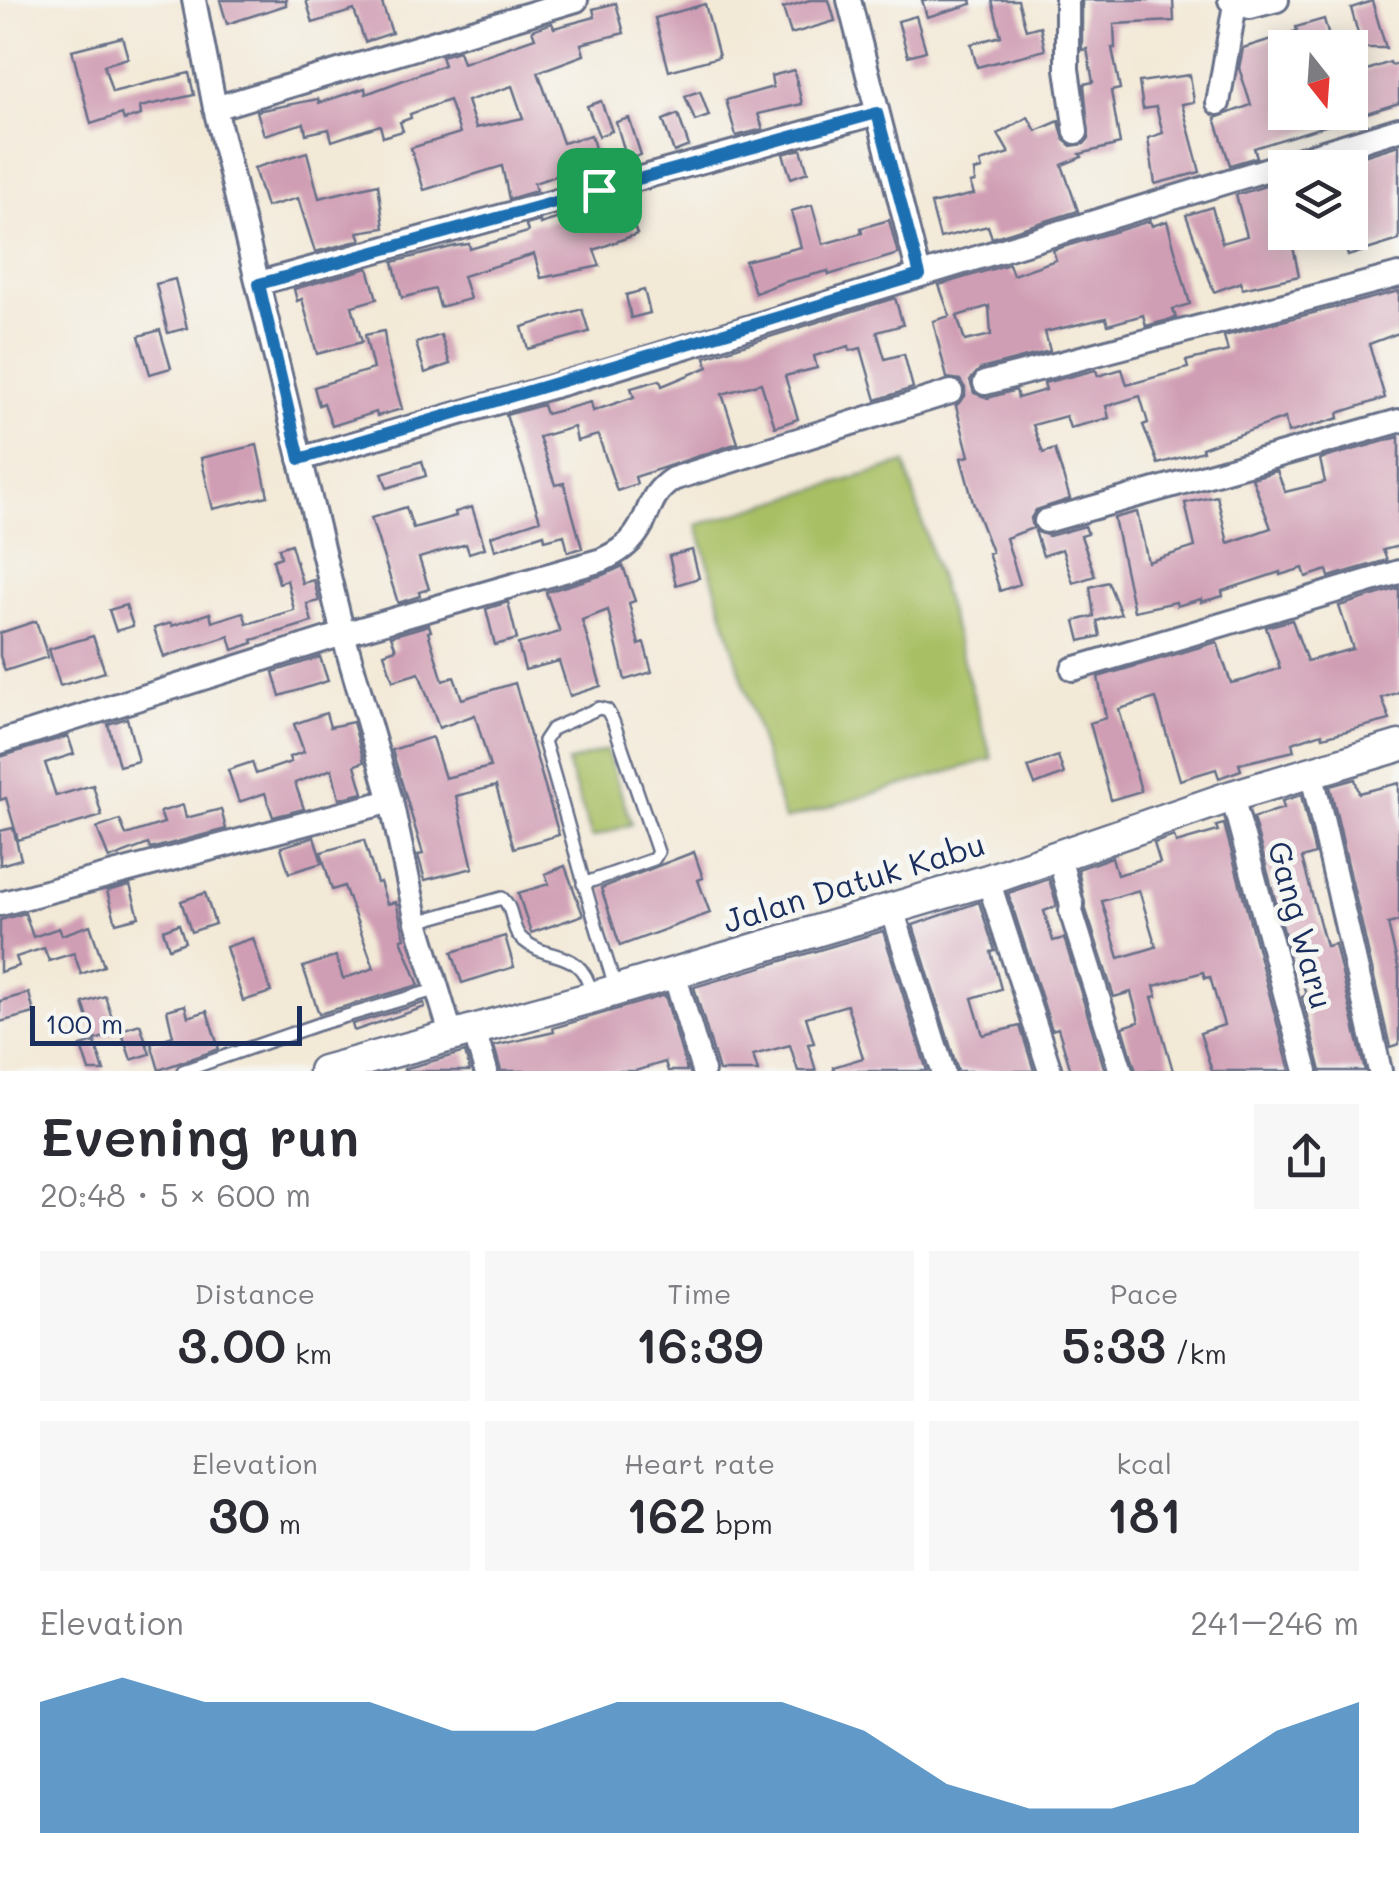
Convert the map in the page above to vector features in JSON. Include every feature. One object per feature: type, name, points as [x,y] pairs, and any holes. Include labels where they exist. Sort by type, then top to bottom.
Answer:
[{"type":"street","points":[[194,0],[215,108],[343,634],[391,801],[417,922],[438,988],[486,1071]]},
{"type":"street","points":[[215,108],[576,0]]},
{"type":"street","points":[[848,0],[920,275]]},
{"type":"street","points":[[1067,0],[1067,69],[1076,132]]},
{"type":"street","points":[[1218,104],[1233,2],[1250,7],[1277,0]]},
{"type":"street","points":[[259,284],[877,113]]},
{"type":"street","points":[[300,459],[1399,129]]},
{"type":"street","points":[[985,383],[1399,275]]},
{"type":"street","points":[[0,742],[343,634],[602,560],[633,539],[652,496],[673,479],[952,392]]},
{"type":"street","points":[[1046,521],[1399,421]]},
{"type":"street","points":[[1073,669],[1399,572]]},
{"type":"street","name":"Jalan Datuk Kabu","points":[[324,1071],[605,994],[988,880],[1232,796],[1399,746]]},
{"type":"street","points":[[1312,774],[1380,1071]]},
{"type":"street","name":"Gang Waru","points":[[1232,796],[1306,1071]]},
{"type":"street","points":[[0,904],[391,801]]},
{"type":"street","points":[[1059,857],[1071,911],[1121,1071]]},
{"type":"street","points":[[988,880],[1050,1071]]},
{"type":"street","points":[[892,908],[943,1071]]},
{"type":"street","points":[[674,973],[703,1071]]},
{"type":"lane","points":[[583,884],[654,858],[658,852],[613,721],[607,710],[599,708],[552,729],[544,740],[583,884],[605,994]]},
{"type":"lane","points":[[417,922],[502,898],[508,903],[517,934],[532,945],[575,961],[590,984],[605,994]]},
{"type":"lane","points":[[182,1071],[438,988]]},
{"type":"green space","points":[[905,463],[992,759],[784,820],[697,525]]},
{"type":"green space","points":[[606,750],[632,824],[592,838],[567,763]]},
{"type":"building","points":[[220,0],[286,0],[286,5],[227,24]]},
{"type":"building","points":[[306,0],[381,0],[392,33],[365,42],[354,10],[313,23]]},
{"type":"building","points":[[810,0],[829,0],[835,21],[791,34],[783,8]]},
{"type":"building","points":[[922,0],[971,0],[972,4],[927,17]]},
{"type":"building","points":[[992,0],[1018,0],[1026,30],[1040,26],[1045,50],[977,67],[971,44],[1001,36]]},
{"type":"building","points":[[1082,0],[1173,0],[1174,21],[1114,24],[1112,48],[1120,89],[1111,91],[1120,144],[1080,154],[1082,157],[1062,165],[1078,211],[992,238],[988,226],[940,238],[931,204],[974,194],[970,183],[975,182],[974,171],[982,169],[980,162],[1009,153],[998,134],[1028,117],[1036,131],[1059,121],[1064,140],[1071,146],[1084,144],[1089,138],[1084,84],[1093,82],[1087,49],[1082,50]]},
{"type":"building","points":[[1372,1],[1386,48],[1368,48],[1368,30],[1357,30],[1351,8]]},
{"type":"building","points":[[616,3],[624,33],[581,44],[584,55],[538,72],[563,143],[591,135],[599,162],[534,183],[536,191],[509,199],[502,166],[424,190],[411,148],[460,133],[449,100],[410,114],[411,118],[400,122],[403,131],[383,137],[380,125],[332,141],[329,129],[306,134],[304,123],[264,135],[257,111],[318,99],[319,103],[365,88],[366,94],[444,65],[441,56],[459,51],[463,63],[535,38],[532,30],[552,23],[554,28],[595,17],[593,9]],"holes":[[[512,86],[523,118],[476,128],[467,101]]]},
{"type":"building","points":[[705,4],[719,57],[669,71],[655,18]]},
{"type":"building","points":[[916,16],[926,51],[908,56],[898,21]]},
{"type":"building","points":[[1324,19],[1327,30],[1297,30],[1296,27]]},
{"type":"building","points":[[122,37],[128,58],[104,65],[112,92],[189,73],[194,95],[140,107],[141,115],[124,120],[122,114],[91,124],[72,50]]},
{"type":"building","points":[[1268,40],[1268,130],[1312,130],[1254,148],[1257,157],[1230,165],[1215,118],[1251,105],[1239,68],[1243,48]]},
{"type":"building","points":[[1399,63],[1399,103],[1368,113],[1368,70]]},
{"type":"building","points":[[794,70],[802,104],[758,114],[763,129],[736,136],[726,100],[773,87],[771,76]]},
{"type":"building","points":[[1190,75],[1194,102],[1182,104],[1200,172],[1155,184],[1148,138],[1163,133],[1156,107],[1143,109],[1139,82]]},
{"type":"building","points":[[700,91],[709,116],[695,121],[685,96]]},
{"type":"building","points":[[601,101],[612,131],[599,136],[587,106]]},
{"type":"building","points":[[678,114],[689,146],[674,152],[663,120]]},
{"type":"building","points":[[629,118],[641,155],[627,159],[616,122]]},
{"type":"building","points":[[1399,145],[1399,240],[1368,250],[1368,155]]},
{"type":"building","points":[[801,149],[808,172],[791,178],[783,154]]},
{"type":"building","points":[[307,152],[319,198],[378,184],[384,228],[358,232],[361,240],[315,252],[298,198],[266,207],[254,168]]},
{"type":"building","points":[[1268,185],[1268,250],[1294,250],[1299,276],[1242,289],[1241,282],[1214,292],[1186,215],[1212,207],[1222,243],[1247,236],[1236,195]]},
{"type":"building","points":[[623,198],[637,234],[594,250],[600,266],[541,278],[534,254],[463,276],[470,299],[440,307],[435,289],[402,298],[393,262],[455,246],[469,244],[470,249],[528,232],[526,225]]},
{"type":"building","points":[[812,205],[823,244],[889,220],[898,254],[755,293],[745,261],[801,247],[791,211]]},
{"type":"building","points":[[1150,221],[1152,226],[1167,221],[1190,304],[1173,309],[1176,318],[1146,326],[1143,315],[1108,325],[1106,318],[1045,332],[1050,351],[980,369],[970,380],[974,393],[988,398],[1016,390],[1018,398],[1046,390],[1044,383],[1096,370],[1098,376],[1122,369],[1127,385],[1188,368],[1186,361],[1228,351],[1224,336],[1399,291],[1399,333],[1369,344],[1385,398],[1338,413],[1339,418],[1288,433],[1285,418],[1202,448],[1203,451],[1158,464],[1143,425],[1148,423],[1140,396],[1106,406],[1109,418],[1070,428],[1066,416],[1033,425],[1043,453],[1055,449],[1070,499],[1036,510],[1031,518],[1033,528],[1006,538],[1020,584],[1000,591],[988,553],[992,552],[961,458],[969,456],[956,406],[965,396],[965,388],[960,380],[947,378],[933,321],[950,316],[939,285],[1009,264],[1013,275],[1056,260],[1053,250]],"holes":[[[989,306],[991,335],[965,341],[957,316]]]},
{"type":"building","points":[[1346,250],[1367,250],[1348,256]]},
{"type":"building","points":[[368,268],[377,299],[352,306],[362,342],[317,354],[302,299],[297,301],[294,289]]},
{"type":"building","points":[[175,279],[187,328],[168,333],[156,284]]},
{"type":"building","points":[[644,290],[650,313],[631,318],[626,295]]},
{"type":"building","points":[[895,298],[903,325],[877,332],[885,359],[904,354],[913,388],[876,400],[861,348],[850,351],[849,346],[814,356],[817,368],[785,376],[798,419],[775,427],[761,383],[722,394],[738,443],[635,477],[637,484],[617,491],[598,435],[577,441],[574,427],[539,437],[555,485],[564,483],[582,548],[568,552],[564,535],[545,540],[544,534],[495,550],[491,536],[540,520],[506,415],[543,405],[546,414],[591,402],[593,411],[634,397],[631,388],[660,380],[662,386],[708,367],[705,357]]},
{"type":"building","points":[[582,309],[589,332],[528,349],[522,327]]},
{"type":"building","points":[[160,330],[171,368],[150,374],[139,336]]},
{"type":"building","points":[[384,331],[402,409],[377,416],[376,412],[332,426],[324,403],[319,405],[314,387],[373,369],[365,335]]},
{"type":"building","points":[[441,335],[450,364],[425,373],[416,343]]},
{"type":"building","points":[[1399,437],[1399,546],[1383,550],[1387,560],[1329,577],[1327,570],[1306,577],[1303,568],[1280,572],[1201,602],[1177,606],[1176,602],[1134,611],[1114,518],[1137,512],[1148,562],[1195,547],[1185,503],[1217,496],[1228,543],[1271,528],[1252,478],[1277,471],[1285,492],[1325,482],[1320,459]]},
{"type":"building","points":[[257,445],[268,496],[213,509],[201,458]]},
{"type":"building","points":[[422,461],[426,476],[387,488],[382,473]]},
{"type":"building","points":[[406,507],[413,528],[456,516],[455,512],[472,507],[485,548],[469,553],[466,544],[419,558],[429,589],[398,603],[371,518]]},
{"type":"building","points":[[1085,526],[1088,534],[1081,536],[1095,576],[1073,583],[1062,549],[1043,556],[1035,531],[1049,536]]},
{"type":"building","points":[[291,544],[302,583],[314,580],[319,601],[307,604],[312,622],[252,640],[253,643],[233,650],[229,636],[164,657],[154,628],[210,613],[212,622],[243,612],[247,624],[294,610],[287,580],[279,583],[273,560],[281,557],[279,548]]},
{"type":"building","points":[[692,550],[699,578],[676,585],[669,556]]},
{"type":"building","points":[[623,566],[635,601],[629,603],[639,645],[644,643],[652,672],[625,680],[608,610],[582,620],[601,686],[570,696],[559,661],[525,670],[518,644],[560,632],[546,592]]},
{"type":"building","points":[[1108,582],[1121,614],[1097,621],[1100,636],[1080,641],[1075,621],[1094,616],[1090,587]]},
{"type":"building","points":[[1399,588],[1399,692],[1382,698],[1390,720],[1292,743],[1294,751],[1239,764],[1241,770],[1219,778],[1216,769],[1180,780],[1156,698],[1119,709],[1141,791],[1111,800],[1090,723],[1106,718],[1098,677],[1217,642],[1231,683],[1245,680],[1280,668],[1266,627],[1292,620],[1307,661],[1353,649],[1339,606]]},
{"type":"building","points":[[508,602],[517,639],[495,645],[486,609]]},
{"type":"building","points":[[126,605],[133,626],[116,631],[109,610]]},
{"type":"building","points":[[36,621],[48,657],[5,671],[0,656],[0,633]]},
{"type":"building","points":[[429,625],[443,681],[454,677],[462,699],[515,683],[559,835],[514,848],[496,786],[456,796],[473,868],[425,880],[418,855],[423,854],[392,750],[432,737],[445,778],[490,767],[475,715],[439,728],[419,673],[393,681],[384,653],[396,649],[391,636]]},
{"type":"building","points":[[93,636],[105,672],[60,686],[49,649]]},
{"type":"building","points":[[320,657],[328,681],[280,696],[273,672]]},
{"type":"building","points":[[326,713],[330,727],[353,722],[364,762],[355,765],[363,793],[339,799],[332,769],[295,783],[304,809],[273,817],[265,793],[239,802],[228,770],[252,762],[256,774],[291,762],[289,757],[304,752],[294,724]]},
{"type":"building","points":[[127,718],[138,761],[119,766],[108,724]]},
{"type":"building","points":[[68,736],[74,754],[45,763],[56,796],[93,785],[102,816],[18,840],[6,798],[0,800],[0,757]]},
{"type":"building","points":[[1058,756],[1064,774],[1035,785],[1028,767]]},
{"type":"building","points":[[1355,779],[1359,793],[1399,783],[1399,921],[1388,924],[1399,971],[1399,1044],[1390,1047],[1330,786]]},
{"type":"building","points":[[1301,795],[1315,854],[1302,858],[1326,946],[1335,944],[1365,1071],[1321,1071],[1302,997],[1306,995],[1294,953],[1290,954],[1253,818],[1284,808],[1282,801]]},
{"type":"building","points":[[183,805],[186,818],[221,809],[226,829],[150,849],[148,844],[109,859],[97,828],[120,820],[126,835],[164,823],[160,812]]},
{"type":"building","points":[[1224,824],[1290,1071],[1212,1071],[1200,1033],[1224,1025],[1210,977],[1205,978],[1203,972],[1154,986],[1157,996],[1152,997],[1173,1071],[1136,1071],[1123,1027],[1139,1022],[1131,992],[1114,997],[1086,910],[1078,869],[1112,857],[1117,875],[1160,863],[1154,843],[1174,836],[1176,843],[1218,831],[1216,826]],"holes":[[[1139,890],[1156,947],[1119,958],[1102,901]]]},
{"type":"building","points":[[13,828],[21,859],[0,865],[0,831]]},
{"type":"building","points":[[314,837],[322,863],[289,873],[281,847]]},
{"type":"building","points":[[364,840],[387,904],[396,902],[405,938],[401,939],[419,985],[319,1014],[303,967],[336,956],[343,979],[374,968],[344,886],[332,890],[321,852]]},
{"type":"building","points":[[694,852],[703,878],[698,880],[710,913],[620,946],[601,888]]},
{"type":"building","points":[[565,866],[583,915],[531,933],[518,893],[549,884],[545,874]]},
{"type":"building","points":[[1049,879],[1057,906],[1044,911],[1053,941],[1064,938],[1105,1071],[1071,1071],[1058,1028],[1052,1030],[1008,893]]},
{"type":"building","points":[[130,885],[139,917],[116,923],[107,891]]},
{"type":"building","points":[[205,893],[215,924],[191,932],[181,901]]},
{"type":"building","points":[[979,902],[995,951],[991,952],[1001,989],[972,998],[983,1035],[1020,1026],[1034,1071],[958,1071],[913,925]]},
{"type":"building","points":[[25,913],[33,937],[59,928],[62,935],[90,925],[104,966],[81,974],[74,953],[49,961],[44,948],[16,957],[19,966],[0,972],[0,920]]},
{"type":"building","points":[[179,924],[185,942],[169,948],[163,930]]},
{"type":"building","points":[[883,931],[927,1071],[834,1071],[833,1067],[863,1058],[847,1005],[806,1017],[814,1043],[808,1044],[816,1071],[798,1071],[790,1045],[753,1055],[758,1071],[719,1071],[694,987]]},
{"type":"building","points":[[505,936],[514,967],[462,983],[452,952]]},
{"type":"building","points":[[253,938],[271,992],[243,1001],[226,947]]},
{"type":"building","points":[[29,993],[34,1013],[0,1022],[0,1001]]},
{"type":"building","points":[[665,995],[687,1071],[668,1071],[665,1062],[635,1071],[501,1071],[494,1046],[554,1032],[553,1028]]},
{"type":"building","points":[[105,996],[117,1033],[95,1040],[83,1003]]},
{"type":"building","points":[[424,1003],[425,1007],[354,1031],[352,1024]]},
{"type":"building","points":[[185,1005],[188,1017],[207,1011],[219,1049],[159,1070],[151,1043],[173,1036],[167,1010]]},
{"type":"building","points":[[140,1024],[150,1054],[131,1060],[121,1030]]},
{"type":"building","points":[[95,1042],[104,1071],[89,1071],[81,1046]]},
{"type":"building","points":[[465,1052],[470,1071],[404,1071],[404,1069]]},
{"type":"route","points":[[877,113],[920,275],[300,459],[259,284],[599,190],[877,113]]}]
